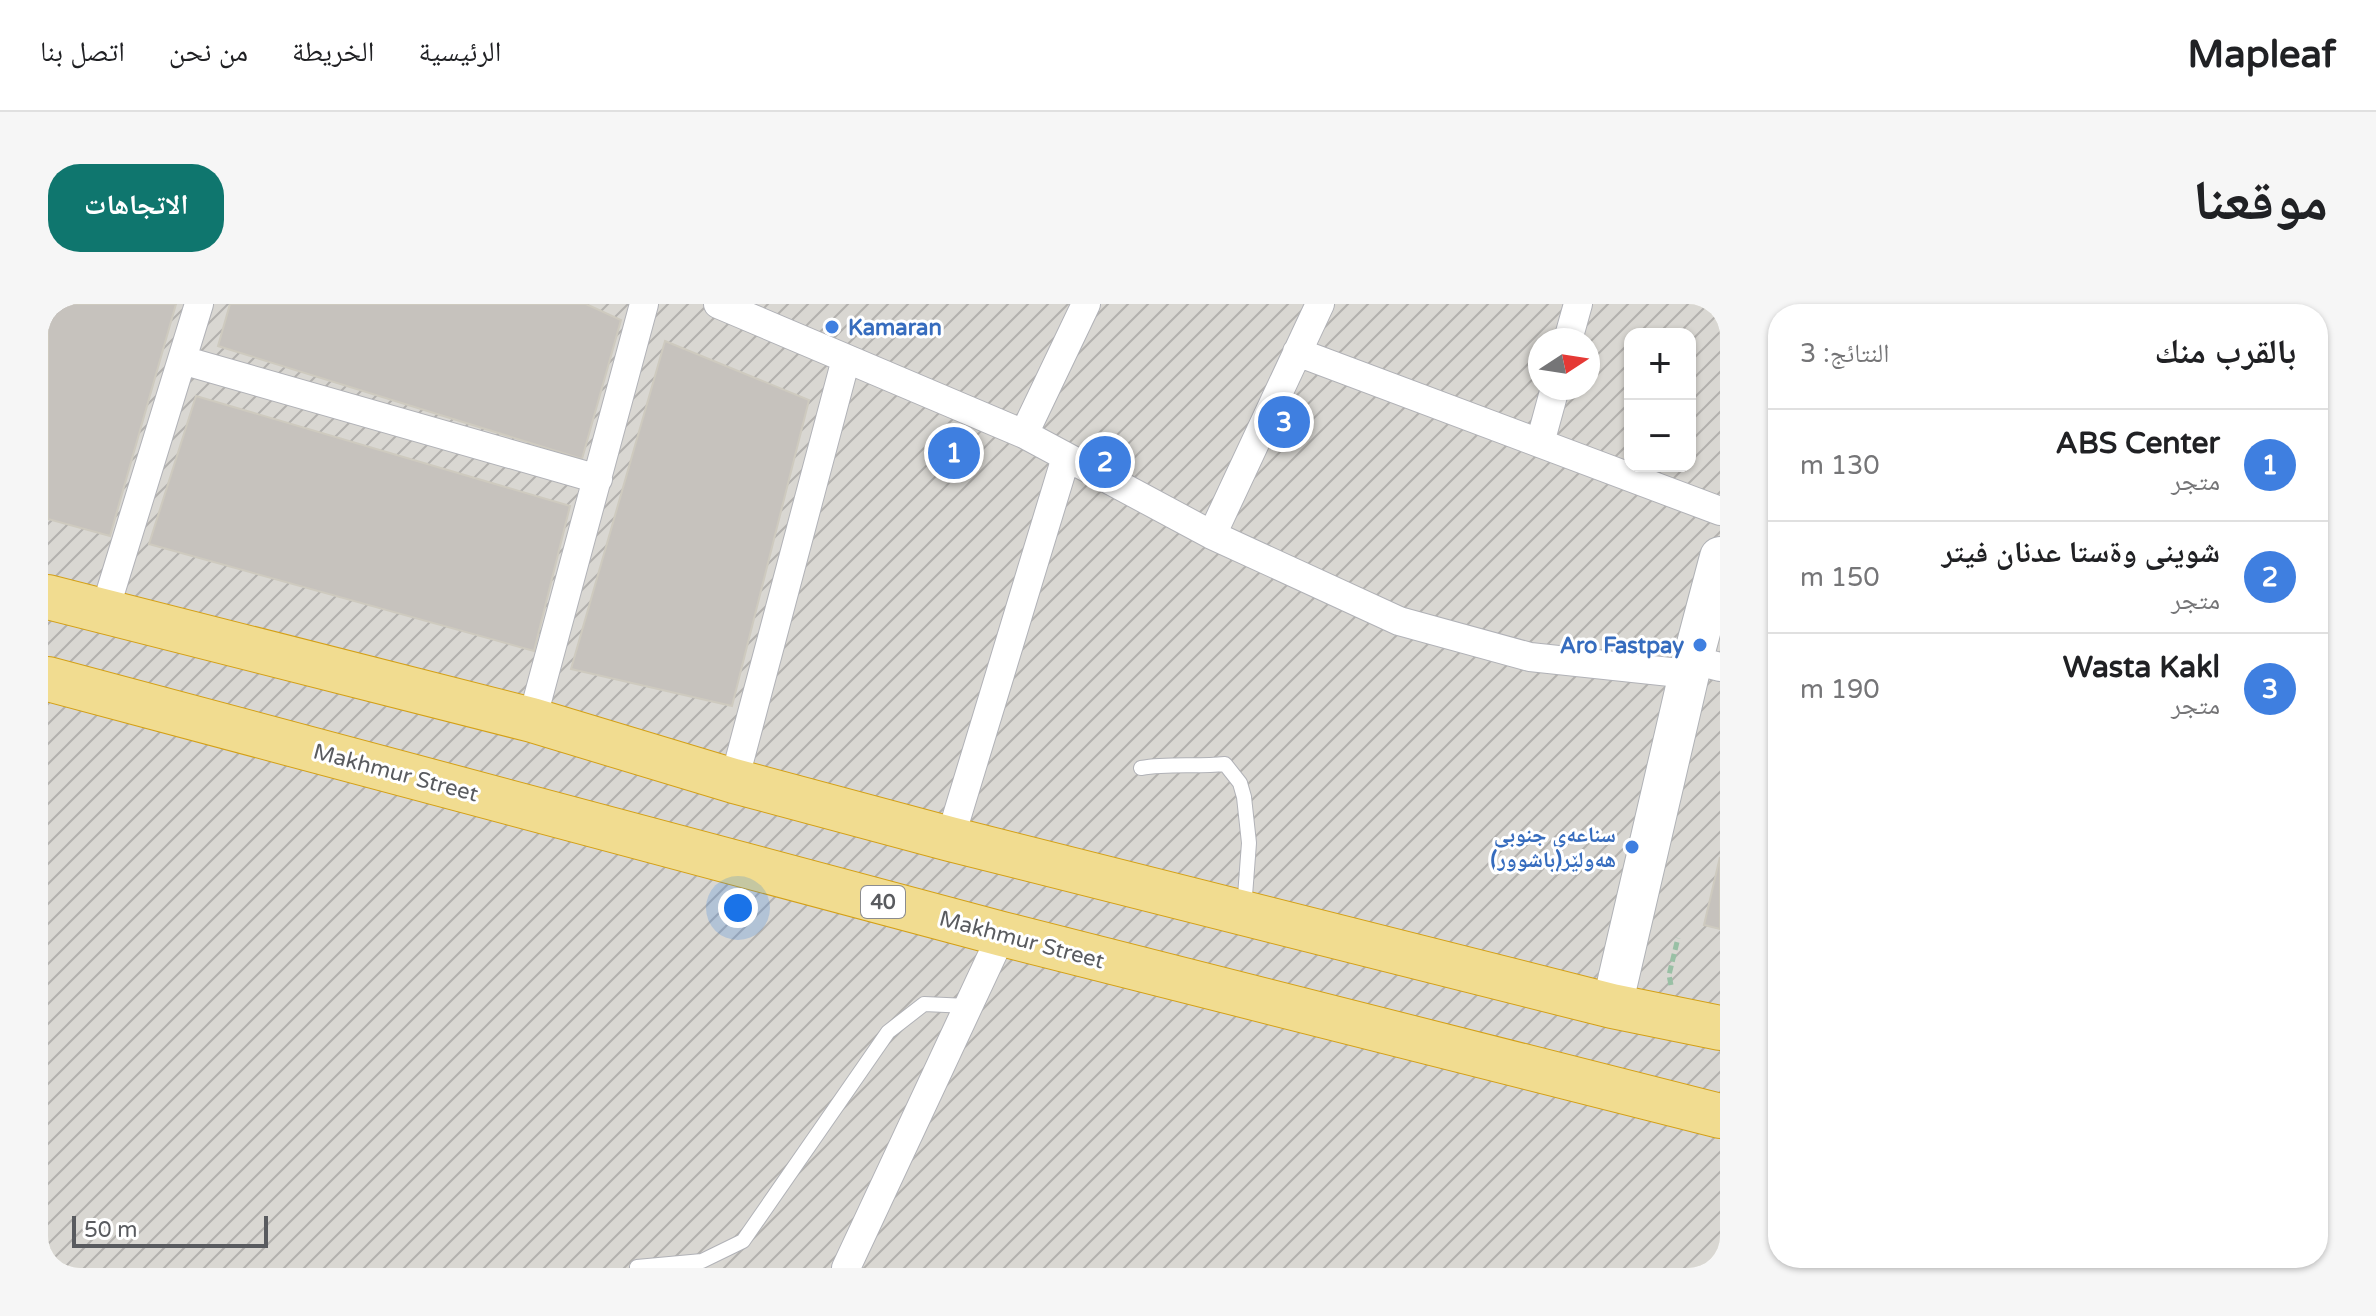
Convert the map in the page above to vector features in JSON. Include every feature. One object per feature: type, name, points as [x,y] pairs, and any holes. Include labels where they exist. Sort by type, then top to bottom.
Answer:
[{"type":"highway","points":[[48,597],[532,720],[734,781],[950,839],[1612,1006],[1720,1028]]},
{"type":"highway","name":"Makhmur Street","points":[[48,679],[1002,934],[1720,1116]]},
{"type":"street","points":[[104,613],[199,304]]},
{"type":"street","points":[[532,720],[644,304]]},
{"type":"street","points":[[718,304],[1024,434],[1212,535],[1399,621],[1530,657],[1701,667]]},
{"type":"street","points":[[1024,434],[1086,304]]},
{"type":"street","points":[[1212,535],[1320,304]]},
{"type":"street","points":[[1571,328],[1578,304]]},
{"type":"street","points":[[1297,352],[1720,511]]},
{"type":"street","points":[[734,781],[846,359]]},
{"type":"street","points":[[182,360],[598,479]]},
{"type":"street","points":[[1540,443],[1552,400]]},
{"type":"street","points":[[950,839],[1066,457]]},
{"type":"street","points":[[1612,1006],[1701,667],[1720,557]]},
{"type":"street","points":[[846,1268],[1002,934]]},
{"type":"lane","points":[[1141,768],[1167,764],[1225,764],[1240,783],[1249,843],[1244,913]]},
{"type":"lane","points":[[637,1267],[702,1261],[743,1241],[888,1032],[924,1004],[968,1006]]},
{"type":"path","points":[[1678,938],[1669,975],[1673,990],[1679,992]]},
{"type":"shaded area","points":[[48,304],[1720,304],[1720,1268],[48,1268]]},
{"type":"building","points":[[48,304],[176,304],[110,536],[48,519]]},
{"type":"building","points":[[230,304],[586,304],[621,320],[582,459],[218,346]]},
{"type":"building","points":[[665,341],[809,400],[732,706],[571,669]]},
{"type":"building","points":[[196,396],[570,506],[534,651],[149,544]]},
{"type":"building","points":[[1720,857],[1720,929],[1704,925]]},
{"type":"place","name":"Kamaran","points":[[832,327]]},
{"type":"place","name":"Wasta Kakl","points":[[1284,422]]},
{"type":"place","name":"ABS Center","points":[[954,453]]},
{"type":"place","name":"شوينى وةستا عدنان فيتر","points":[[1105,462]]},
{"type":"place","name":"Aro Fastpay","points":[[1700,645]]},
{"type":"place","name":"سناعەی جنوبی (باشوور)هەولێر","points":[[1632,847]]}]
